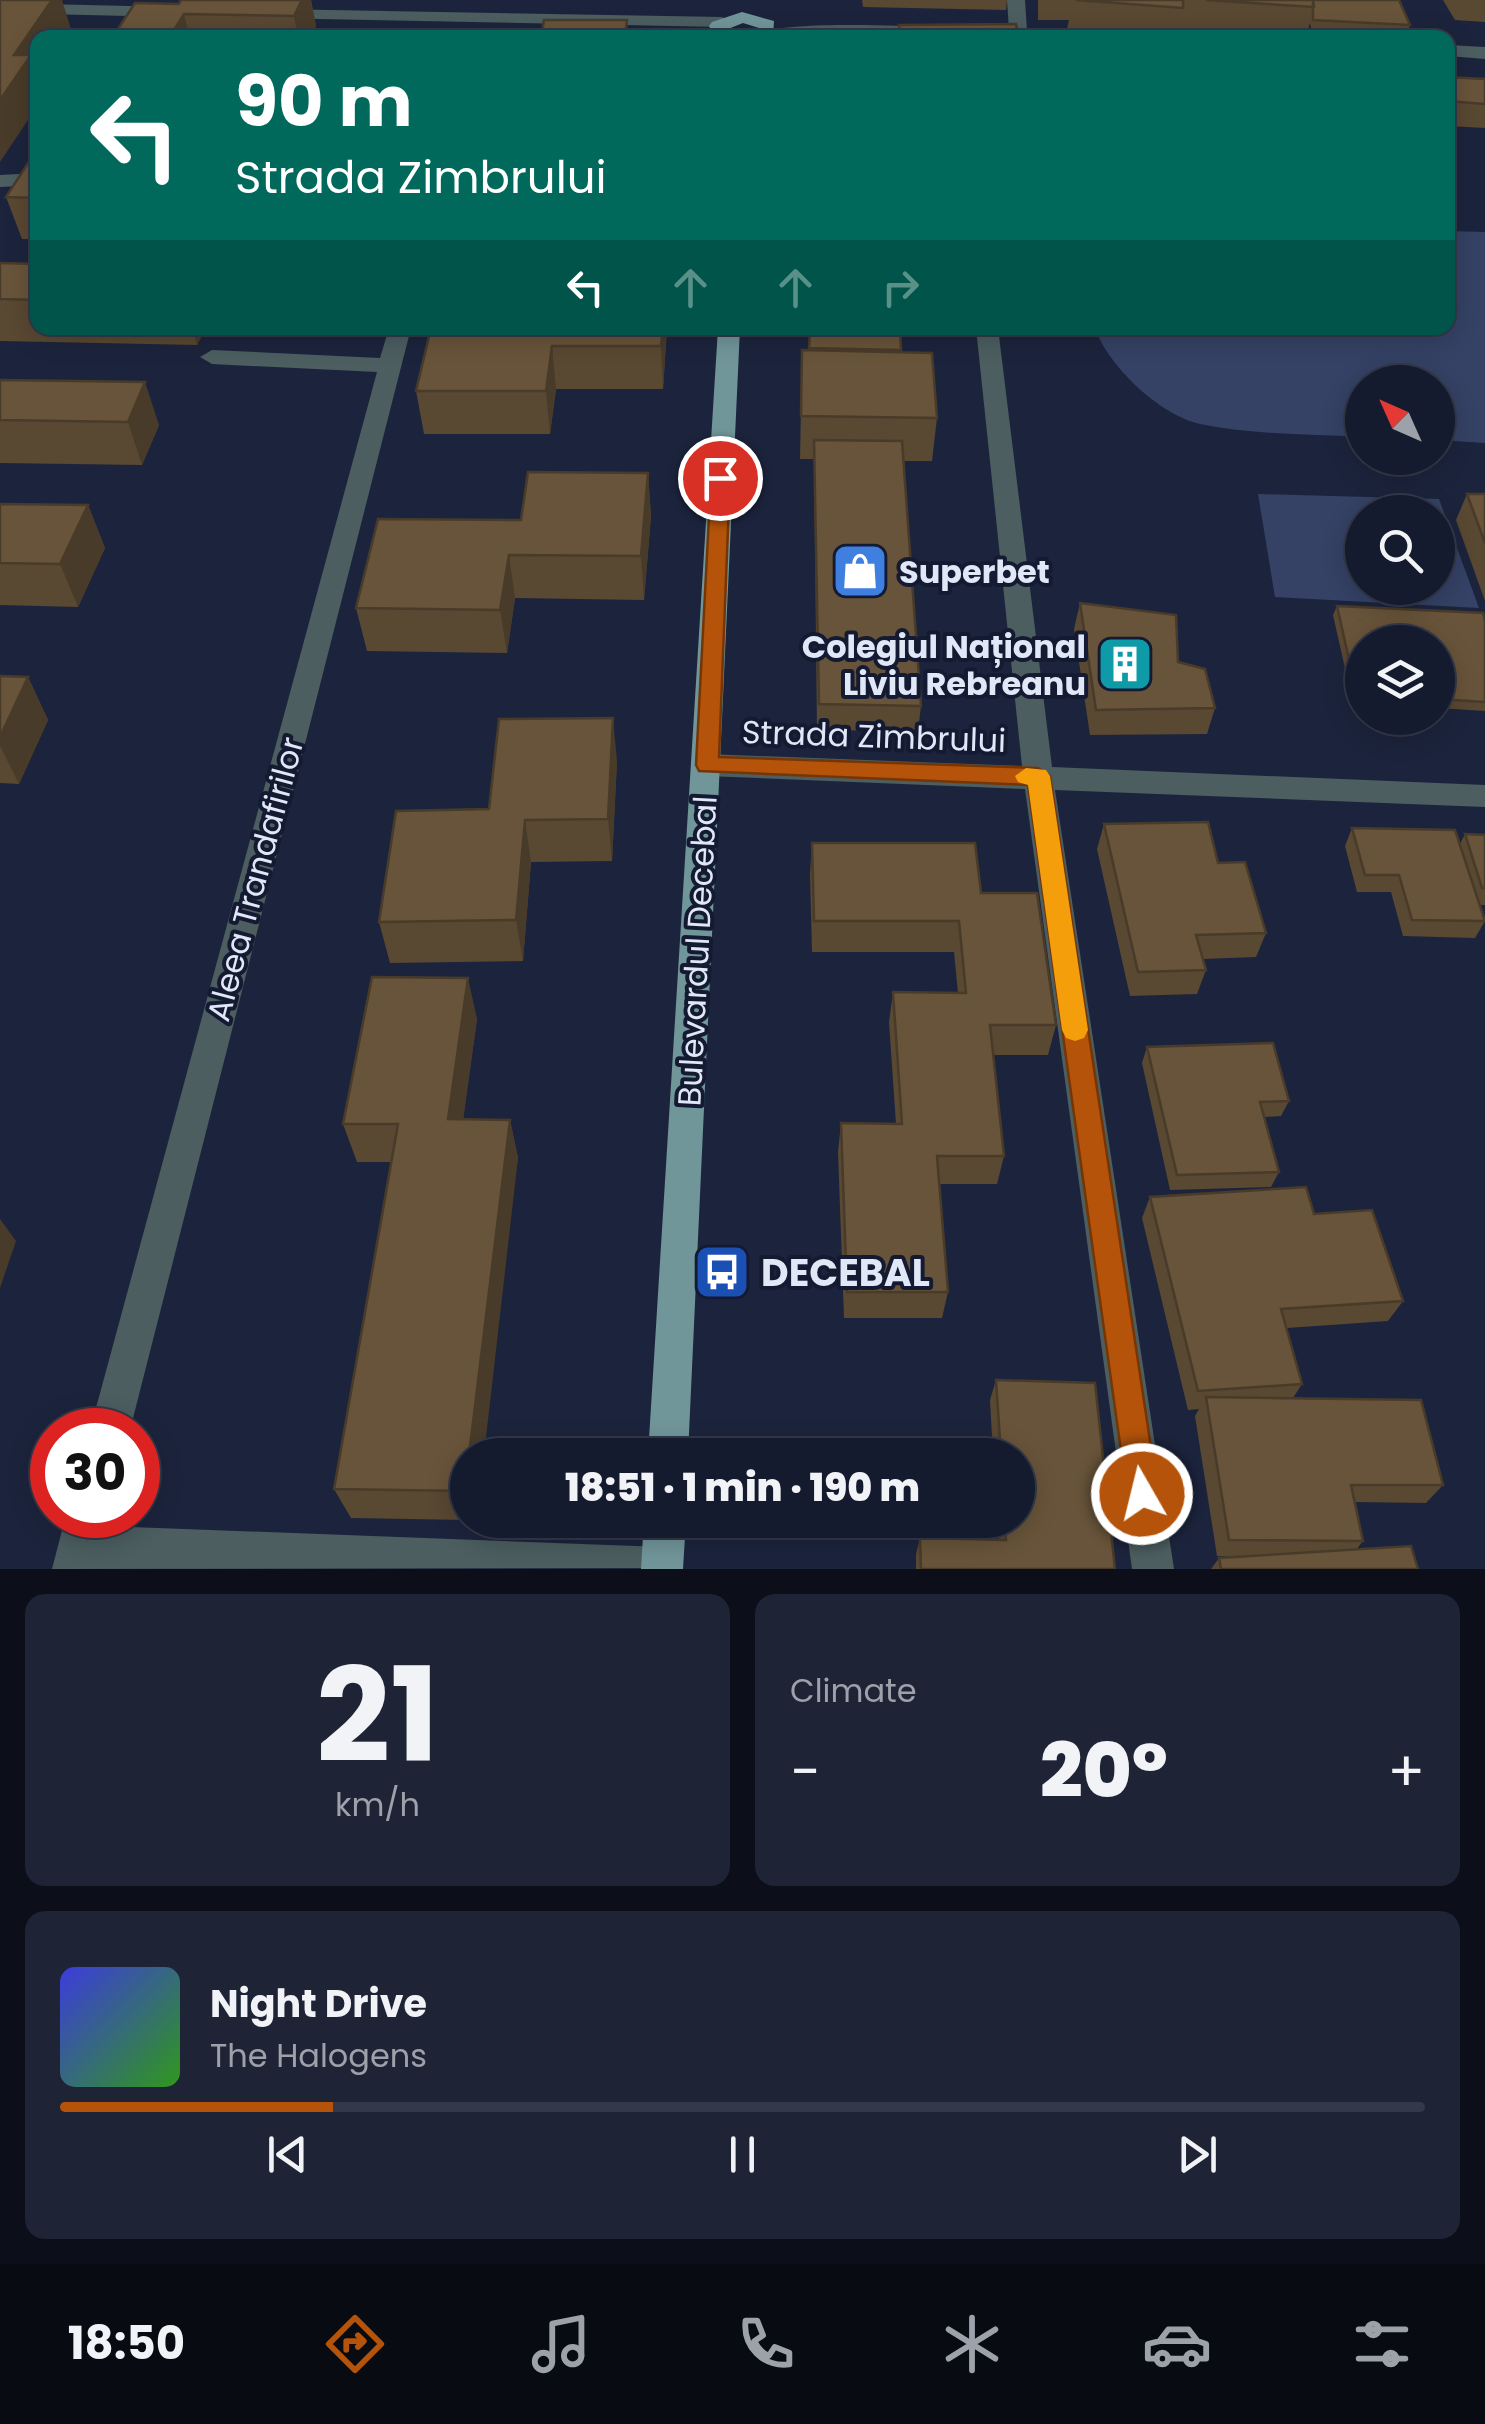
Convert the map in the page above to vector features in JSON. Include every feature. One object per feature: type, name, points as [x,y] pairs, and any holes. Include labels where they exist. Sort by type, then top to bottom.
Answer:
[{"type":"main road","points":[[726,27],[758,19]]},
{"type":"main road","name":"Bulevardul Decebal","points":[[669,1438],[729,335]]},
{"type":"main road","points":[[662,1569],[663,1538]]},
{"type":"street","points":[[1016,0],[1018,30]]},
{"type":"street","points":[[0,8],[188,12]]},
{"type":"street","points":[[246,14],[483,25],[726,27]]},
{"type":"street","points":[[758,19],[795,30]]},
{"type":"street","points":[[1455,52],[1485,53]]},
{"type":"street","points":[[0,181],[30,179]]},
{"type":"street","name":"Aleea Trandafirilor","points":[[116,1408],[398,335]]},
{"type":"street","name":"Strada Zimbrului","points":[[988,335],[1038,776]]},
{"type":"street","points":[[212,357],[390,366]]},
{"type":"street","name":"Strada Zimbrului","points":[[707,765],[1485,796]]},
{"type":"street","points":[[1038,776],[1153,1569]]},
{"type":"street","points":[[80,1543],[662,1569]]},
{"type":"shaded area","points":[[1455,231],[1485,232],[1485,443],[1455,441],[1455,365],[1345,365],[1345,436],[1220,428],[1185,419],[1137,387],[1111,358],[1098,335],[1455,335]]},
{"type":"shaded area","points":[[1258,494],[1345,496],[1345,601],[1275,597]]},
{"type":"shaded area","points":[[1455,543],[1479,608],[1423,605],[1455,605]]},
{"type":"building","points":[[0,0],[52,0],[14,55],[30,56],[0,100]]},
{"type":"building","points":[[181,0],[302,0],[294,16],[184,14],[174,30],[117,30],[135,3],[179,4]]},
{"type":"building","points":[[1076,0],[1183,0],[1183,8]]},
{"type":"building","points":[[1206,0],[1313,0],[1314,7]]},
{"type":"building","points":[[1313,0],[1399,0],[1410,25],[1313,20]]},
{"type":"building","points":[[544,20],[627,20],[626,30],[542,30]]},
{"type":"building","points":[[1016,24],[1017,30],[900,30],[899,25]]},
{"type":"building","points":[[1455,77],[1485,79],[1485,104],[1455,102]]},
{"type":"building","points":[[30,160],[30,198],[6,197]]},
{"type":"building","points":[[0,263],[30,264],[30,300],[0,299]]},
{"type":"building","points":[[429,335],[662,335],[661,346],[552,346],[546,391],[416,391]]},
{"type":"building","points":[[810,335],[900,335],[901,350],[809,348]]},
{"type":"building","points":[[802,350],[932,353],[937,418],[801,416]]},
{"type":"building","points":[[0,380],[145,382],[128,422],[0,420]]},
{"type":"building","points":[[814,440],[902,441],[921,706],[819,704]]},
{"type":"building","points":[[528,472],[648,473],[641,556],[509,555],[500,610],[356,608],[378,519],[521,520]]},
{"type":"building","points":[[1467,494],[1485,494],[1485,543]]},
{"type":"building","points":[[0,504],[88,505],[60,564],[0,563]]},
{"type":"building","name":"Colegiul Național Liviu Rebreanu","points":[[1080,603],[1176,615],[1178,662],[1205,669],[1215,708],[1096,710]]},
{"type":"building","points":[[1337,606],[1483,613],[1485,702],[1455,700],[1455,625],[1345,625],[1345,642]]},
{"type":"building","points":[[0,676],[28,677],[0,737]]},
{"type":"building","points":[[613,718],[608,819],[525,820],[516,920],[379,922],[396,811],[489,809],[499,719]]},
{"type":"building","points":[[1208,822],[1218,863],[1245,862],[1266,933],[1196,935],[1206,970],[1138,972],[1104,824]]},
{"type":"building","points":[[1352,828],[1455,830],[1485,921],[1412,920],[1399,875],[1365,875]]},
{"type":"building","points":[[1465,834],[1485,835],[1485,888],[1482,888]]},
{"type":"building","points":[[812,843],[975,843],[981,893],[1037,893],[1056,1025],[990,1025],[1004,1156],[937,1156],[948,1292],[847,1292],[841,1123],[902,1124],[893,992],[966,993],[959,921],[814,921]]},
{"type":"building","points":[[372,977],[468,978],[448,1119],[510,1120],[471,1438],[450,1438],[450,1491],[334,1489],[398,1124],[343,1124]]},
{"type":"building","points":[[1273,1043],[1289,1101],[1260,1102],[1279,1172],[1177,1175],[1147,1047]]},
{"type":"building","points":[[1306,1187],[1314,1214],[1372,1210],[1403,1301],[1281,1309],[1302,1384],[1198,1391],[1150,1197]]},
{"type":"building","points":[[996,1380],[1095,1383],[1115,1569],[921,1569],[920,1538],[1035,1538],[1035,1438],[1000,1438]]},
{"type":"building","points":[[1206,1397],[1421,1400],[1443,1485],[1351,1485],[1363,1541],[1229,1540]]},
{"type":"building","points":[[1411,1546],[1418,1569],[1221,1569],[1219,1558]]},
{"type":"slow traffic","points":[[1026,776],[1038,776],[1075,1030]]},
{"type":"place","name":"Superbet","points":[[860,571]]},
{"type":"place","name":"Colegiul Național Liviu Rebreanu","points":[[1125,664]]},
{"type":"place","name":"DECEBAL","points":[[722,1272]]},
{"type":"route","points":[[720,478],[707,765],[1038,776],[1142,1494]]}]
